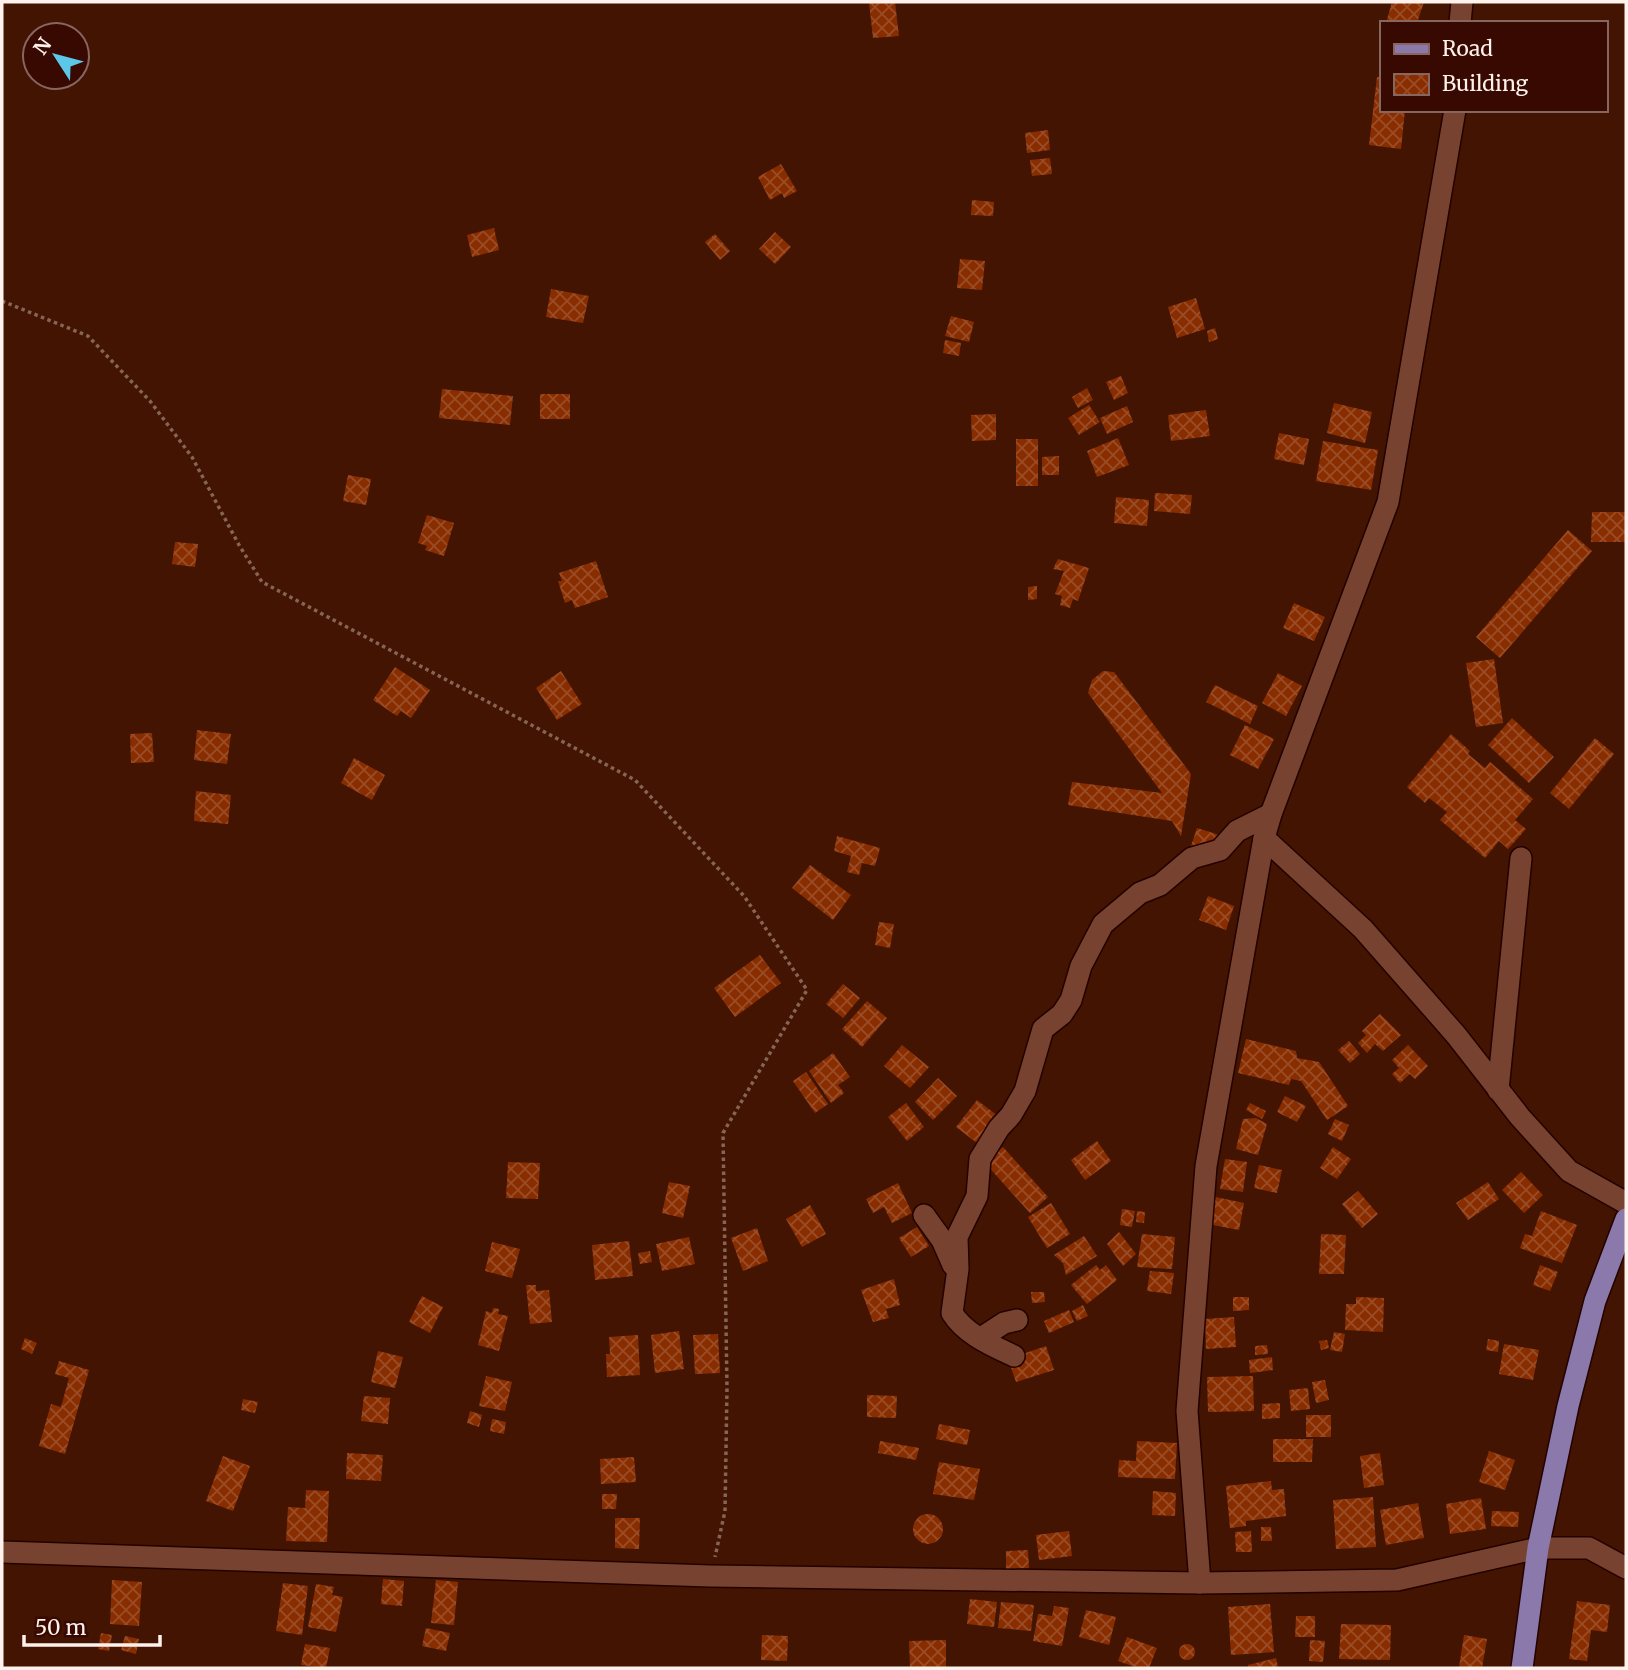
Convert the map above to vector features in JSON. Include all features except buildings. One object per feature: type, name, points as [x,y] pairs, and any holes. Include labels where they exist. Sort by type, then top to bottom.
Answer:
[{"type":"main road","points":[[1522,1668],[1538,1548],[1568,1406],[1595,1301],[1626,1219]]},
{"type":"street","points":[[1460,21],[1462,2]]},
{"type":"street","points":[[1200,1583],[1187,1411],[1206,1166],[1264,838],[1388,502],[1455,112]]},
{"type":"street","points":[[949,1241],[957,1237],[977,1196],[980,1159],[1025,1091],[1043,1029],[1062,1014],[1071,1000],[1081,965],[1103,924],[1139,893],[1160,885],[1192,858],[1220,850],[1237,831],[1271,814]]},
{"type":"street","points":[[1264,838],[1363,929],[1455,1035],[1520,1117],[1569,1171],[1626,1203]]},
{"type":"street","points":[[1498,1090],[1521,858]]},
{"type":"street","points":[[925,1215],[949,1241],[957,1275],[952,1313],[958,1322],[981,1338],[1014,1356]]},
{"type":"street","points":[[981,1338],[1004,1323],[1017,1320]]},
{"type":"street","points":[[2,1552],[710,1576],[1200,1583],[1397,1580],[1538,1548],[1589,1548],[1626,1568]]},
{"type":"path","points":[[2,301],[88,336],[150,401],[192,457],[262,582],[635,780],[744,895],[807,990],[723,1133],[727,1388],[725,1511],[710,1576]]}]
